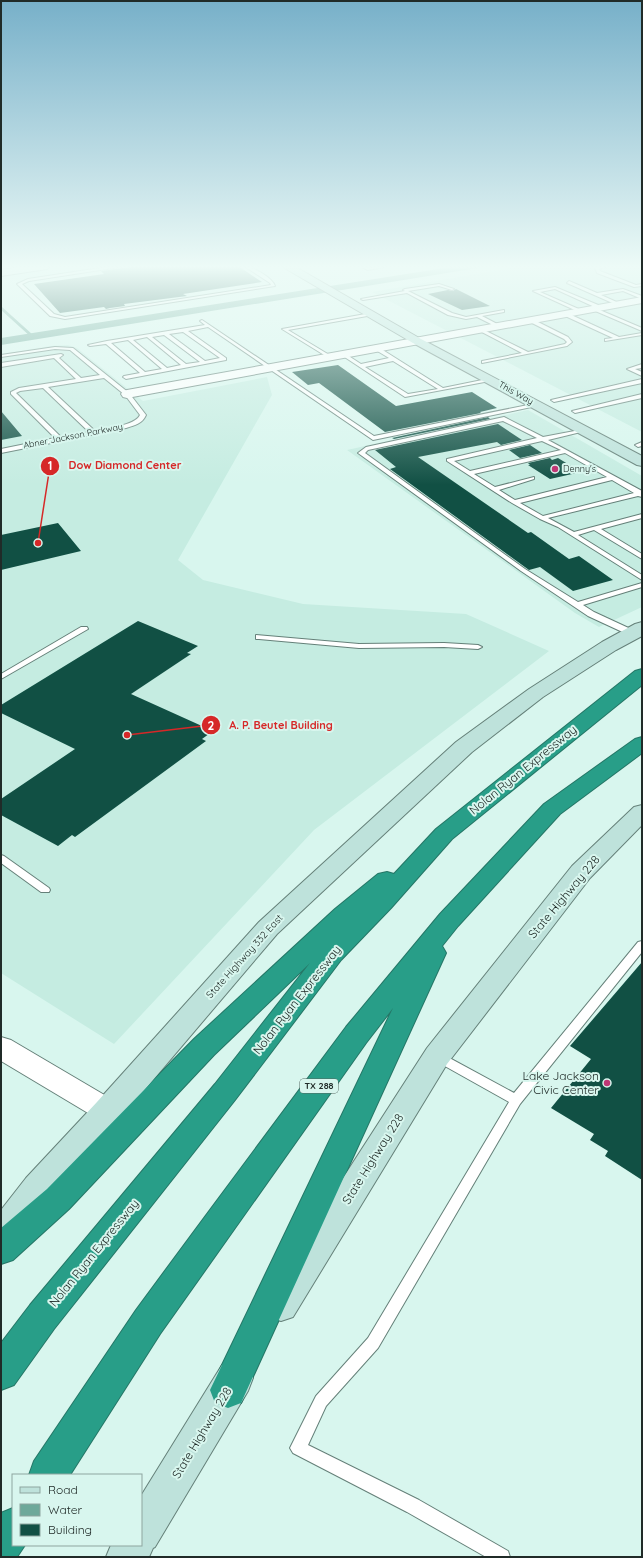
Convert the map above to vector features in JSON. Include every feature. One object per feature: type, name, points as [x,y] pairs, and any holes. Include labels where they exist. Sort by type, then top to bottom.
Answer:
[{"type":"highway","name":"Nolan Ryan Expressway","points":[[1,1372],[42,1317],[225,1092],[332,953],[382,902],[444,834],[606,703],[642,676]]},
{"type":"highway","name":"TX 288","points":[[49,1474],[148,1322],[215,1228],[356,1035],[449,920],[552,809],[642,743]]},
{"type":"highway","points":[[1,1249],[58,1199],[204,1047],[344,915],[444,834]]},
{"type":"highway","points":[[228,1390],[449,920]]},
{"type":"highway","points":[[1,1546],[12,1530]]},
{"type":"main road","name":"This Way","points":[[425,339],[492,380],[540,399],[583,430],[642,462]]},
{"type":"main road","points":[[440,339],[455,346]]},
{"type":"main road","name":"This Way","points":[[479,359],[507,374],[492,380]]},
{"type":"main road","name":"This Way","points":[[540,399],[554,400],[594,421]]},
{"type":"main road","points":[[626,438],[641,445]]},
{"type":"main road","name":"State Highway 332 East","points":[[1,1235],[37,1188],[108,1111],[268,928],[464,747],[536,693],[609,646],[637,631]]},
{"type":"main road","name":"State Highway 228","points":[[142,1531],[228,1390],[437,1056],[581,872],[642,812]]},
{"type":"main road","points":[[126,1557],[133,1546]]},
{"type":"street","points":[[127,394],[376,348],[407,339]]},
{"type":"street","points":[[1,1048],[108,1111]]},
{"type":"lane","points":[[90,345],[129,339],[166,370]]},
{"type":"lane","points":[[151,339],[185,366]]},
{"type":"lane","points":[[172,339],[204,363]]},
{"type":"lane","points":[[126,377],[224,359],[196,339]]},
{"type":"lane","points":[[229,339],[272,367],[373,438],[540,399]]},
{"type":"lane","points":[[300,339],[329,357]]},
{"type":"lane","points":[[499,339],[527,353]]},
{"type":"lane","points":[[479,359],[527,353],[567,345],[570,342],[567,339]]},
{"type":"lane","points":[[607,340],[614,339]]},
{"type":"lane","points":[[107,342],[144,374]]},
{"type":"lane","points":[[1,356],[55,348],[71,349],[127,394]]},
{"type":"lane","points":[[376,348],[442,389]]},
{"type":"lane","points":[[1,365],[76,352]]},
{"type":"lane","points":[[342,354],[407,396],[492,380]]},
{"type":"lane","points":[[57,356],[56,358],[80,380]]},
{"type":"lane","points":[[360,366],[394,359]]},
{"type":"lane","points":[[642,366],[630,369],[642,374]]},
{"type":"lane","points":[[59,439],[13,393],[19,390],[105,376]]},
{"type":"lane","points":[[554,400],[642,381]]},
{"type":"lane","points":[[44,386],[94,433]]},
{"type":"lane","name":"Abner Jackson Parkway","points":[[1,451],[94,433],[137,422],[143,415],[127,394]]},
{"type":"lane","points":[[575,410],[642,396]]},
{"type":"lane","points":[[637,631],[590,614],[576,605],[523,570],[362,453],[366,449],[504,419],[566,451],[641,494]]},
{"type":"lane","points":[[583,430],[541,438],[449,460],[514,502],[542,518],[560,526],[642,578]]},
{"type":"lane","points":[[469,473],[566,451]]},
{"type":"lane","points":[[494,489],[532,478]]},
{"type":"lane","points":[[514,502],[612,478]]},
{"type":"lane","points":[[542,518],[641,494]]},
{"type":"lane","points":[[573,534],[642,516]]},
{"type":"lane","points":[[596,528],[642,557]]},
{"type":"lane","points":[[576,605],[642,585]]},
{"type":"lane","points":[[1,677],[84,629]]},
{"type":"lane","points":[[260,637],[359,646],[444,645],[478,647]]},
{"type":"lane","points":[[1,858],[45,890]]},
{"type":"lane","points":[[502,1557],[413,1506],[298,1448],[321,1401],[373,1343],[516,1100],[642,945]]},
{"type":"lane","points":[[437,1056],[516,1100]]},
{"type":"shaded area","points":[[462,339],[642,339],[642,432]]},
{"type":"shaded area","points":[[68,345],[77,348],[143,401],[267,377],[272,395],[178,560],[203,580],[303,604],[466,614],[549,651],[314,830],[114,1044],[1,973],[1,354],[51,346]]},
{"type":"shaded area","points":[[528,410],[642,476],[642,607],[599,627],[575,613],[347,450]]},
{"type":"water","points":[[1,339],[40,339],[1,345]]},
{"type":"building","points":[[338,365],[396,406],[472,392],[497,408],[480,412],[481,413],[385,432],[319,383],[308,385],[292,372]]},
{"type":"building","points":[[1,411],[22,436],[1,440]]},
{"type":"building","points":[[488,417],[490,419],[394,439],[392,438]]},
{"type":"building","points":[[498,424],[522,440],[501,445],[497,442],[418,457],[528,533],[531,532],[569,559],[579,556],[613,580],[573,591],[540,567],[529,570],[390,469],[396,467],[375,450]]},
{"type":"building","points":[[530,445],[542,453],[520,458],[509,450]]},
{"type":"building","name":"Denny's","points":[[550,458],[552,460],[558,458],[581,472],[550,479],[528,465],[530,465],[528,463]]},
{"type":"building","points":[[58,523],[81,551],[1,570],[1,535]]},
{"type":"building","points":[[138,621],[198,646],[187,653],[191,654],[131,694],[213,731],[202,739],[206,741],[75,837],[72,835],[58,846],[1,815],[1,799],[75,749],[1,713],[1,705]]},
{"type":"building","name":"Lake Jackson Civic Center","points":[[642,962],[642,1180],[605,1156],[608,1151],[590,1140],[594,1134],[551,1108],[591,1059],[570,1046]]},
{"type":"place","name":"Denny's","points":[[555,469]]},
{"type":"place","name":"Dow Diamond Center","points":[[38,543]]},
{"type":"place","name":"A. P. Beutel Building","points":[[127,735]]},
{"type":"place","name":"Lake Jackson Civic Center","points":[[607,1083]]}]
